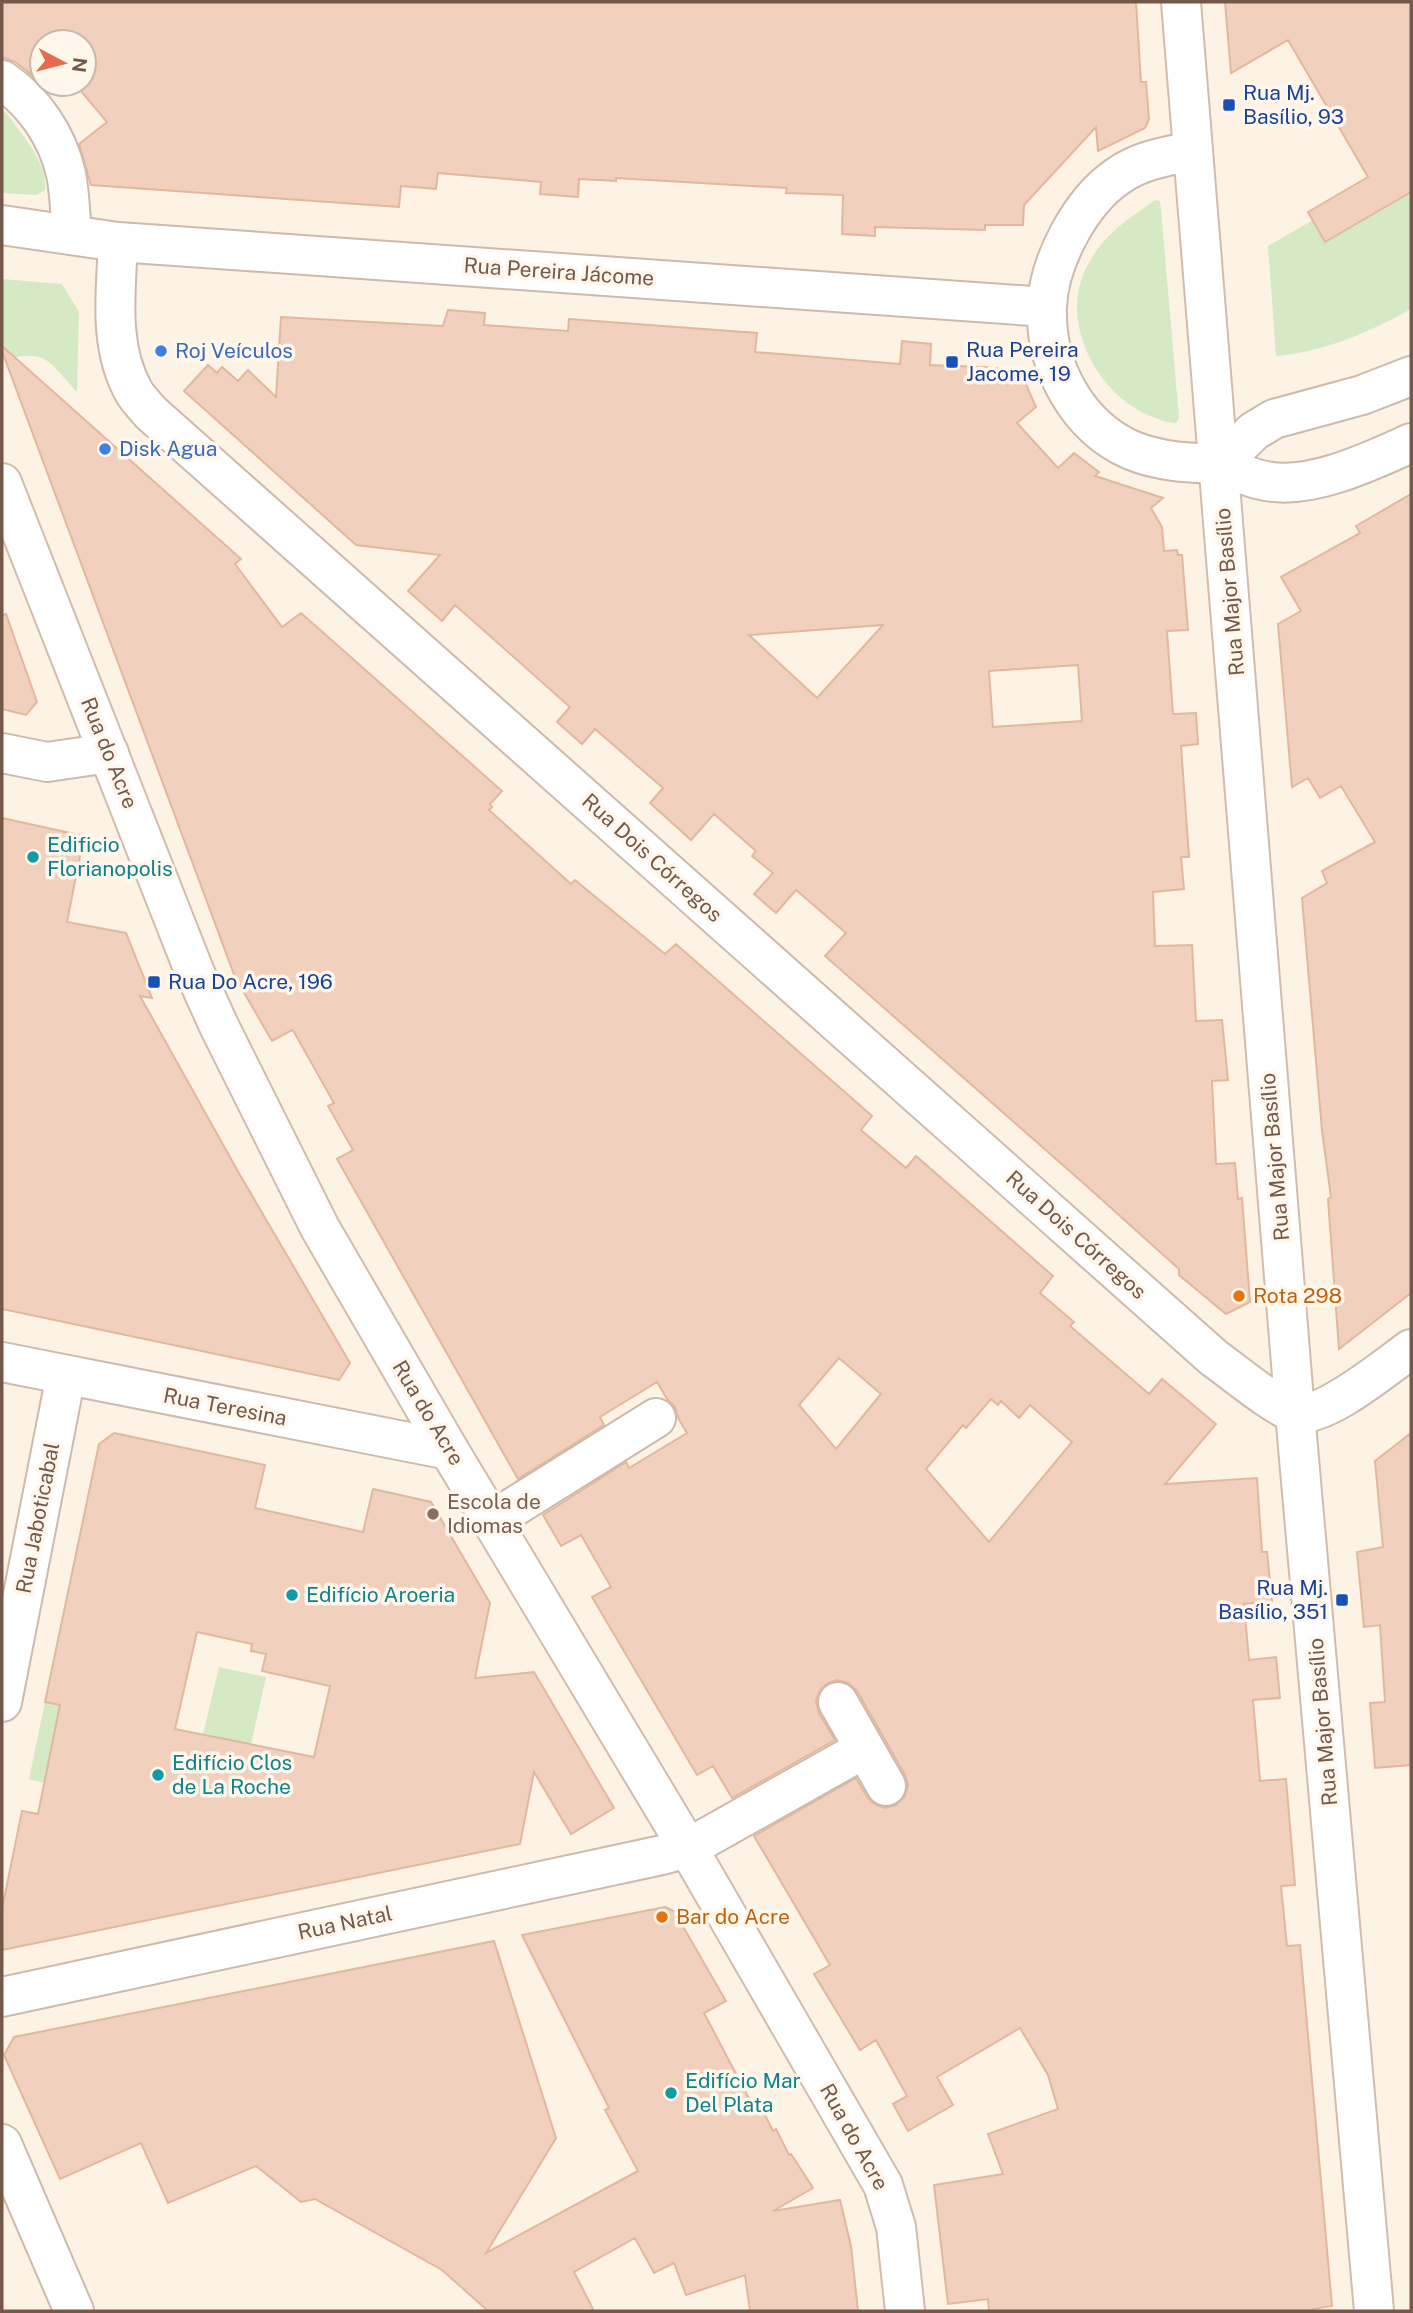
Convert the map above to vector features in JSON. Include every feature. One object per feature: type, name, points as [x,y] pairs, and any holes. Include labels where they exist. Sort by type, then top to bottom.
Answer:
[{"type":"street","name":"Rua Major Basílio","points":[[1181,2],[1295,1413],[1374,2311]]},
{"type":"street","points":[[2,79],[17,90],[50,128],[66,174],[72,235]]},
{"type":"street","points":[[1194,151],[1154,158],[1116,177],[1097,194],[1070,232],[1054,273],[1046,307],[1050,342],[1058,373],[1084,416],[1106,436],[1131,450],[1174,462],[1220,464],[1266,482],[1288,483],[1328,475],[1369,462],[1411,443]]},
{"type":"street","name":"Rua Pereira Jácome","points":[[2,225],[118,242],[1046,307]]},
{"type":"street","name":"Rua Dois Córregos","points":[[118,242],[116,334],[123,368],[134,393],[151,413],[1214,1358],[1295,1413]]},
{"type":"street","points":[[1220,464],[1254,430],[1274,419],[1362,395],[1411,376]]},
{"type":"street","name":"Rua do Acre","points":[[2,483],[195,973],[219,1026],[320,1228],[449,1450],[688,1848],[883,2185],[896,2227],[905,2311]]},
{"type":"street","points":[[2,753],[47,762],[109,753]]},
{"type":"street","points":[[1295,1413],[1315,1411],[1338,1401],[1411,1349]]},
{"type":"street","name":"Rua Teresina","points":[[2,1362],[449,1450]]},
{"type":"street","name":"Rua Jaboticabal","points":[[2,1702],[66,1375]]},
{"type":"street","points":[[493,1520],[656,1418]]},
{"type":"street","points":[[838,1702],[886,1786]]},
{"type":"street","name":"Rua Natal","points":[[2,1997],[688,1848],[864,1749]]},
{"type":"street","points":[[2,2144],[74,2311]]},
{"type":"green space","points":[[2,110],[38,160],[45,180],[45,190],[37,195],[2,193]]},
{"type":"green space","points":[[1411,164],[1411,309],[1346,340],[1276,356],[1268,246]]},
{"type":"green space","points":[[1155,200],[1160,201],[1161,210],[1179,418],[1176,423],[1150,416],[1131,406],[1114,391],[1099,374],[1088,354],[1080,333],[1077,311],[1079,289],[1086,268],[1100,246],[1116,229]]},
{"type":"green space","points":[[2,279],[62,284],[79,312],[77,392],[53,366],[39,357],[5,360],[2,347]]},
{"type":"green space","points":[[219,1667],[266,1677],[251,1744],[203,1734]]},
{"type":"green space","points":[[45,1702],[60,1705],[44,1783],[29,1779]]},
{"type":"building","points":[[2,2],[1136,2],[1141,82],[1146,82],[1149,119],[1145,128],[1098,151],[1096,127],[1024,205],[1023,225],[985,225],[985,230],[875,227],[875,236],[842,234],[843,195],[786,193],[787,188],[616,178],[616,181],[579,179],[578,197],[540,194],[541,182],[438,173],[436,189],[401,186],[399,207],[91,185],[79,144],[107,122],[87,98],[98,98],[98,28],[28,28],[28,72],[15,62],[2,57]]},
{"type":"building","points":[[1225,2],[1411,2],[1411,192],[1325,242],[1308,212],[1368,177],[1288,40],[1231,73]]},
{"type":"building","points":[[448,310],[485,313],[484,325],[568,331],[569,319],[757,333],[755,352],[900,364],[902,341],[931,344],[930,365],[1020,371],[1036,407],[1017,423],[1058,468],[1074,453],[1099,472],[1095,476],[1163,498],[1151,508],[1162,527],[1164,551],[1177,550],[1178,555],[1182,555],[1188,630],[1167,631],[1173,714],[1196,713],[1198,744],[1181,746],[1189,857],[1181,857],[1184,889],[1153,892],[1155,946],[1192,945],[1196,1021],[1222,1020],[1228,1080],[1212,1081],[1216,1164],[1235,1163],[1238,1199],[1242,1198],[1250,1302],[1226,1314],[1179,1275],[1179,1269],[1081,1181],[825,956],[846,933],[796,890],[776,913],[754,894],[773,873],[752,856],[756,851],[714,814],[691,840],[650,803],[663,788],[595,729],[582,744],[557,722],[570,707],[455,605],[442,621],[408,591],[440,555],[356,545],[184,391],[208,365],[217,373],[222,367],[238,381],[248,370],[276,397],[281,317],[443,326]],"holes":[[[883,625],[817,698],[749,635]],[[1078,665],[1082,721],[993,727],[989,671]]]},
{"type":"building","points":[[2,346],[241,559],[235,564],[282,627],[301,613],[502,791],[490,804],[492,807],[489,810],[571,884],[575,880],[665,954],[676,944],[872,1116],[861,1130],[906,1168],[916,1156],[1053,1276],[1040,1293],[1074,1322],[1070,1326],[1149,1394],[1162,1379],[1216,1424],[1165,1484],[1257,1478],[1262,1552],[1267,1552],[1272,1601],[1244,1604],[1249,1660],[1276,1657],[1280,1698],[1253,1700],[1260,1781],[1286,1779],[1295,1885],[1281,1886],[1287,1946],[1300,1945],[1332,2306],[1313,2311],[989,2311],[988,2299],[948,2304],[934,2185],[1003,2174],[988,2134],[1058,2109],[1048,2075],[1020,2028],[937,2077],[953,2105],[908,2131],[893,2104],[907,2096],[876,2040],[860,2050],[814,1974],[830,1965],[754,1836],[856,1778],[874,1804],[885,1808],[896,1805],[905,1796],[908,1785],[905,1775],[857,1691],[848,1683],[837,1680],[820,1690],[816,1701],[819,1713],[835,1740],[732,1798],[713,1766],[697,1775],[592,1597],[611,1587],[581,1535],[561,1546],[543,1515],[626,1462],[629,1468],[687,1433],[675,1407],[657,1382],[600,1417],[604,1425],[518,1479],[337,1159],[353,1150],[328,1106],[334,1103],[294,1032],[292,1030],[272,1041],[235,977]],"holes":[[[839,1358],[881,1394],[836,1449],[799,1405]],[[991,1399],[998,1405],[1001,1401],[1019,1418],[1030,1405],[1072,1442],[989,1542],[926,1469],[963,1425],[966,1428]]]},
{"type":"building","points":[[1411,494],[1411,1293],[1339,1349],[1328,1199],[1331,1197],[1322,1131],[1302,898],[1327,883],[1322,871],[1375,842],[1341,786],[1320,798],[1308,778],[1292,787],[1278,624],[1301,611],[1281,577],[1360,533],[1356,526]]},
{"type":"building","points":[[6,614],[37,702],[26,715],[2,709],[2,615]]},
{"type":"building","points":[[2,818],[84,836],[67,922],[126,933],[152,998],[140,996],[240,1175],[350,1363],[339,1380],[2,1309]]},
{"type":"building","points":[[114,1433],[265,1465],[255,1508],[363,1532],[373,1489],[431,1502],[490,1603],[475,1678],[534,1672],[614,1808],[571,1834],[534,1772],[520,1844],[2,1950],[2,1909],[22,1811],[38,1814],[60,1705],[45,1702],[99,1444]],"holes":[[[197,1632],[252,1644],[251,1651],[266,1654],[262,1671],[330,1686],[314,1757],[175,1729]]]},
{"type":"building","points":[[1411,1433],[1411,1765],[1375,1768],[1370,1703],[1385,1702],[1380,1625],[1364,1627],[1357,1552],[1383,1547],[1375,1461]]},
{"type":"building","points":[[665,1907],[674,1911],[726,2001],[704,2013],[754,2108],[760,2105],[773,2131],[776,2129],[789,2155],[791,2154],[813,2188],[773,2211],[840,2200],[851,2246],[858,2311],[750,2311],[745,2275],[686,2295],[674,2263],[654,2273],[635,2238],[574,2272],[594,2311],[488,2311],[442,2270],[315,2199],[301,2202],[256,2166],[168,2203],[141,2143],[60,2179],[4,2055],[14,2037],[494,1941],[556,2138],[486,2253],[638,2171],[605,2110],[609,2108],[522,1935]]},
{"type":"place","name":"Rua Mj. Basílio, 93","points":[[1229,105]]},
{"type":"place","name":"Roj Veículos","points":[[161,351]]},
{"type":"place","name":"Rua Pereira Jacome, 19","points":[[952,362]]},
{"type":"place","name":"Disk Agua","points":[[105,449]]},
{"type":"place","name":"Edificio Florianopolis","points":[[33,857]]},
{"type":"place","name":"Rua Do Acre, 196","points":[[154,982]]},
{"type":"place","name":"Rota 298","points":[[1239,1296]]},
{"type":"place","name":"Escola de Idiomas","points":[[433,1514]]},
{"type":"place","name":"Edifício Aroeria","points":[[292,1595]]},
{"type":"place","name":"Rua Mj. Basílio, 351","points":[[1342,1600]]},
{"type":"place","name":"Edifício Clos de La Roche","points":[[158,1775]]},
{"type":"place","name":"Bar do Acre","points":[[662,1917]]},
{"type":"place","name":"Edifício Mar Del Plata","points":[[671,2093]]}]
